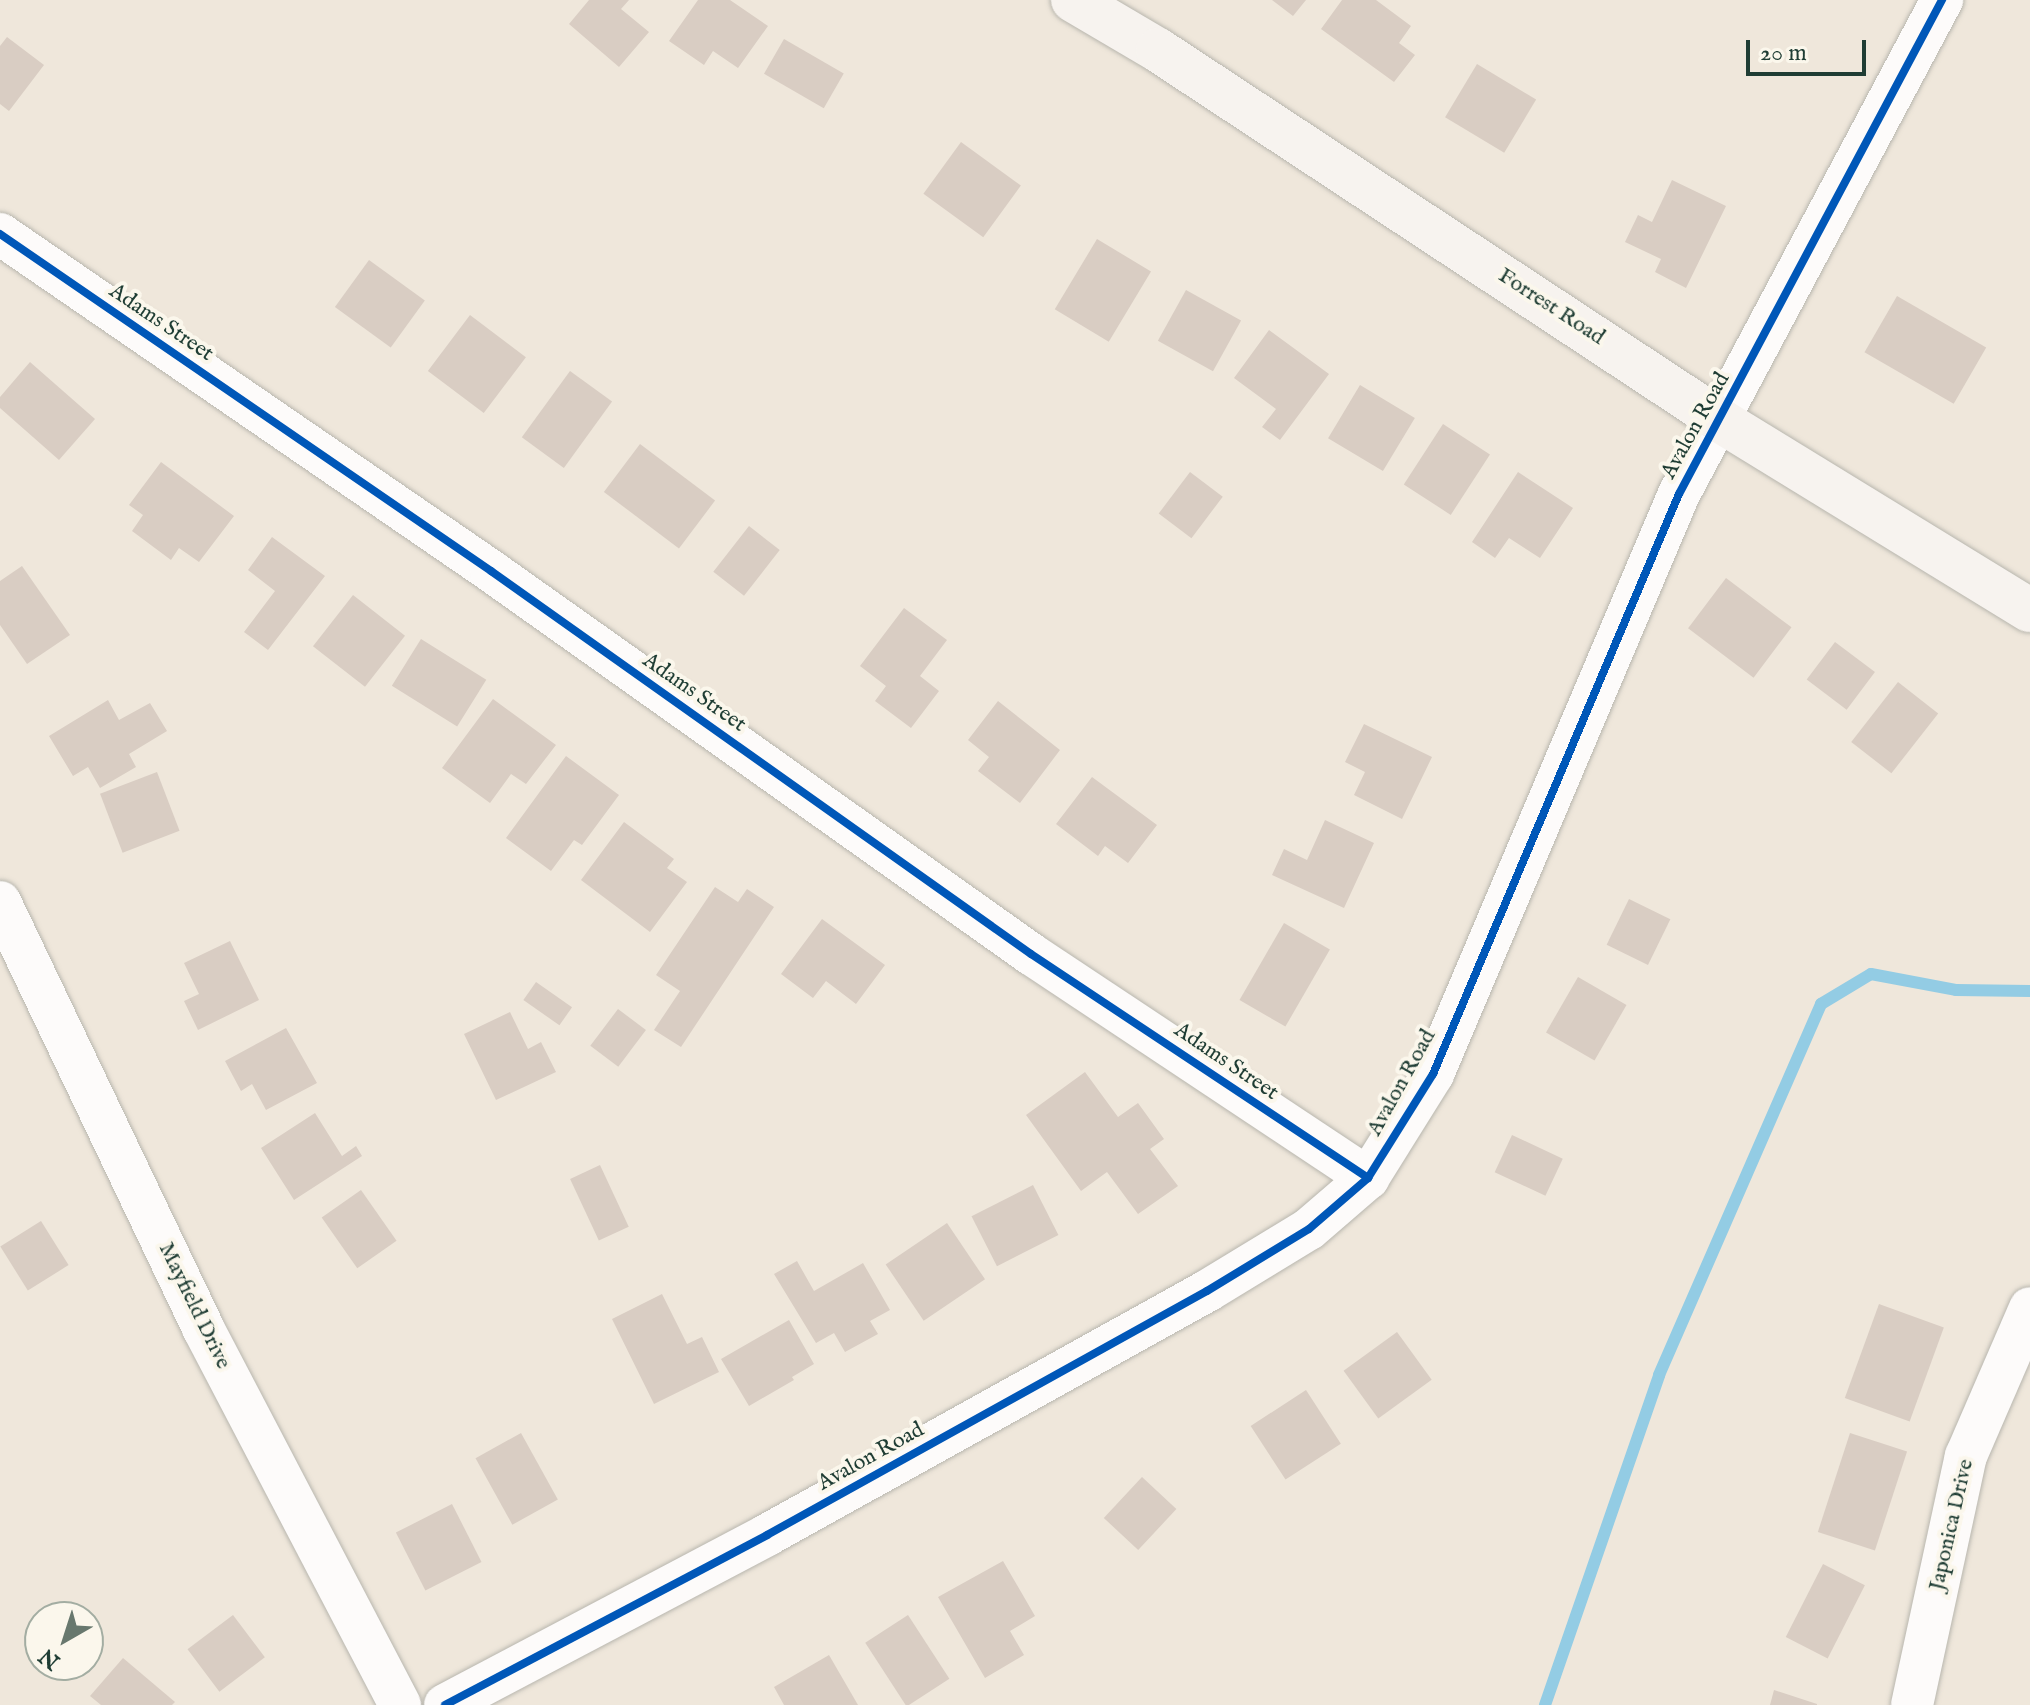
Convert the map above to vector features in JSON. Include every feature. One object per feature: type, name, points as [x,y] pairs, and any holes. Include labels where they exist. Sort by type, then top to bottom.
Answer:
[{"type":"main road","name":"Forrest Road","points":[[1073,0],[1158,50],[1721,421],[2030,610]]},
{"type":"street","name":"Avalon Road","points":[[445,1705],[767,1535],[1207,1291],[1309,1229],[1368,1178],[1433,1074],[1679,494],[1721,421],[1942,0]]},
{"type":"street","name":"Adams Street","points":[[0,234],[491,571],[1031,954],[1368,1178]]},
{"type":"street","name":"Mayfield Drive","points":[[0,902],[203,1328],[400,1705]]},
{"type":"street","name":"Japonica Drive","points":[[1912,1705],[1966,1456],[2030,1308]]},
{"type":"building","points":[[589,0],[629,0],[621,9],[649,32],[619,67],[569,24]]},
{"type":"building","points":[[698,0],[730,0],[768,26],[738,68],[713,51],[704,65],[669,41]]},
{"type":"building","points":[[1272,0],[1306,0],[1293,16]]},
{"type":"building","points":[[1342,0],[1376,0],[1411,26],[1399,43],[1415,55],[1394,82],[1321,29]]},
{"type":"building","points":[[7,37],[44,65],[9,111],[0,104],[0,46]]},
{"type":"building","points":[[784,39],[844,74],[824,108],[764,74]]},
{"type":"building","points":[[1477,64],[1536,100],[1504,153],[1445,117]]},
{"type":"building","points":[[961,142],[1021,185],[983,237],[923,194]]},
{"type":"building","points":[[1672,180],[1726,206],[1686,288],[1655,272],[1661,259],[1625,242],[1638,215],[1652,222]]},
{"type":"building","points":[[1097,239],[1151,271],[1109,342],[1055,309]]},
{"type":"building","points":[[369,260],[425,301],[391,347],[335,307]]},
{"type":"building","points":[[1186,290],[1241,321],[1213,371],[1158,341]]},
{"type":"building","points":[[1897,296],[1986,348],[1954,404],[1864,352]]},
{"type":"building","points":[[470,315],[526,357],[484,413],[428,371]]},
{"type":"building","points":[[1269,330],[1329,374],[1280,440],[1262,427],[1276,409],[1234,378]]},
{"type":"building","points":[[30,362],[95,419],[59,460],[0,408],[0,397]]},
{"type":"building","points":[[570,371],[612,402],[564,468],[522,437]]},
{"type":"building","points":[[1360,385],[1415,418],[1383,471],[1328,438]]},
{"type":"building","points":[[1443,424],[1490,454],[1451,515],[1404,484]]},
{"type":"building","points":[[640,444],[715,501],[679,548],[604,492]]},
{"type":"building","points":[[161,462],[234,516],[199,562],[179,548],[171,560],[132,531],[143,515],[129,505]]},
{"type":"building","points":[[1190,472],[1223,497],[1191,538],[1159,514]]},
{"type":"building","points":[[1518,472],[1573,508],[1540,558],[1509,538],[1495,558],[1472,542]]},
{"type":"building","points":[[749,526],[780,550],[744,596],[713,572]]},
{"type":"building","points":[[272,537],[325,576],[268,650],[244,632],[275,591],[248,570]]},
{"type":"building","points":[[22,566],[70,635],[27,664],[0,625],[0,581]]},
{"type":"building","points":[[1726,578],[1791,627],[1754,678],[1688,628]]},
{"type":"building","points":[[353,595],[405,636],[365,687],[313,646]]},
{"type":"building","points":[[904,608],[947,640],[920,676],[939,691],[911,728],[875,701],[886,686],[860,666]]},
{"type":"building","points":[[421,639],[486,680],[457,726],[392,686]]},
{"type":"building","points":[[1835,642],[1875,672],[1847,710],[1807,680]]},
{"type":"building","points":[[1898,682],[1938,713],[1891,773],[1851,742]]},
{"type":"building","points":[[493,699],[556,745],[526,784],[511,774],[490,803],[442,768]]},
{"type":"building","points":[[108,700],[119,720],[150,703],[167,731],[129,754],[136,767],[100,788],[88,767],[73,776],[49,736]]},
{"type":"building","points":[[998,701],[1060,750],[1020,803],[978,771],[989,757],[968,740]]},
{"type":"building","points":[[1364,724],[1432,757],[1402,819],[1354,795],[1365,772],[1345,762]]},
{"type":"building","points":[[566,756],[619,795],[582,845],[574,840],[551,871],[506,838]]},
{"type":"building","points":[[157,772],[180,831],[123,853],[100,794]]},
{"type":"building","points":[[1092,777],[1157,825],[1128,863],[1105,846],[1098,856],[1056,824]]},
{"type":"building","points":[[1325,820],[1374,843],[1344,908],[1272,875],[1284,849],[1307,860]]},
{"type":"building","points":[[624,822],[674,859],[667,868],[687,882],[650,932],[581,880]]},
{"type":"building","points":[[715,887],[738,902],[747,889],[774,907],[681,1047],[654,1030],[680,991],[656,975]]},
{"type":"building","points":[[1629,899],[1670,919],[1648,965],[1607,945]]},
{"type":"building","points":[[822,919],[885,965],[856,1004],[826,981],[813,998],[781,974]]},
{"type":"building","points":[[1284,923],[1330,950],[1285,1027],[1240,1000]]},
{"type":"building","points":[[230,941],[259,1000],[198,1030],[184,1001],[199,994],[184,963]]},
{"type":"building","points":[[1578,977],[1626,1005],[1594,1060],[1546,1032]]},
{"type":"building","points":[[536,982],[572,1007],[559,1025],[523,1000]]},
{"type":"building","points":[[618,1009],[646,1030],[618,1067],[590,1046]]},
{"type":"building","points":[[510,1012],[528,1049],[541,1042],[556,1072],[496,1100],[464,1034]]},
{"type":"building","points":[[286,1028],[317,1083],[266,1110],[252,1084],[241,1091],[225,1061]]},
{"type":"building","points":[[1085,1072],[1118,1117],[1138,1103],[1164,1139],[1150,1149],[1178,1186],[1138,1214],[1107,1172],[1081,1191],[1026,1115]]},
{"type":"building","points":[[315,1113],[342,1156],[356,1146],[362,1156],[294,1200],[261,1148]]},
{"type":"building","points":[[1512,1135],[1563,1159],[1545,1196],[1495,1172]]},
{"type":"building","points":[[600,1165],[629,1227],[599,1241],[570,1179]]},
{"type":"building","points":[[1033,1185],[1058,1235],[997,1266],[972,1216]]},
{"type":"building","points":[[361,1190],[397,1241],[357,1268],[322,1218]]},
{"type":"building","points":[[41,1221],[69,1265],[28,1291],[0,1246]]},
{"type":"building","points":[[947,1223],[985,1279],[924,1321],[886,1264]]},
{"type":"building","points":[[797,1261],[814,1291],[863,1263],[890,1310],[870,1321],[878,1334],[845,1352],[834,1333],[816,1343],[774,1274]]},
{"type":"building","points":[[662,1294],[687,1344],[702,1337],[719,1372],[654,1404],[612,1319]]},
{"type":"building","points":[[1879,1304],[1944,1328],[1910,1422],[1845,1398]]},
{"type":"building","points":[[789,1320],[814,1364],[792,1377],[794,1380],[749,1406],[721,1359]]},
{"type":"building","points":[[1397,1332],[1432,1380],[1378,1419],[1344,1371]]},
{"type":"building","points":[[1306,1390],[1341,1444],[1286,1480],[1251,1426]]},
{"type":"building","points":[[521,1433],[558,1499],[512,1525],[476,1458]]},
{"type":"building","points":[[1850,1433],[1907,1452],[1875,1550],[1818,1532]]},
{"type":"building","points":[[1142,1477],[1176,1509],[1138,1550],[1104,1518]]},
{"type":"building","points":[[452,1504],[482,1562],[425,1591],[396,1533]]},
{"type":"building","points":[[1003,1561],[1035,1616],[1010,1631],[1024,1655],[985,1678],[938,1597]]},
{"type":"building","points":[[1823,1564],[1865,1585],[1828,1658],[1786,1637]]},
{"type":"building","points":[[233,1615],[265,1657],[219,1692],[187,1649]]},
{"type":"building","points":[[908,1615],[949,1679],[906,1705],[865,1643]]},
{"type":"building","points":[[829,1655],[858,1705],[784,1705],[774,1687]]},
{"type":"building","points":[[123,1658],[175,1702],[172,1705],[101,1705],[90,1696]]},
{"type":"building","points":[[1774,1690],[1817,1704],[1817,1705],[1770,1705]]},
{"type":"waterway","points":[[1545,1705],[1659,1375],[1821,1004],[1871,974],[1956,990],[2030,991]]},
{"type":"cycle path","points":[[445,1705],[767,1535],[1207,1291],[1309,1229],[1368,1178],[1433,1074],[1679,494],[1942,0]]},
{"type":"cycle path","points":[[0,234],[491,571],[1031,954],[1368,1178]]}]
